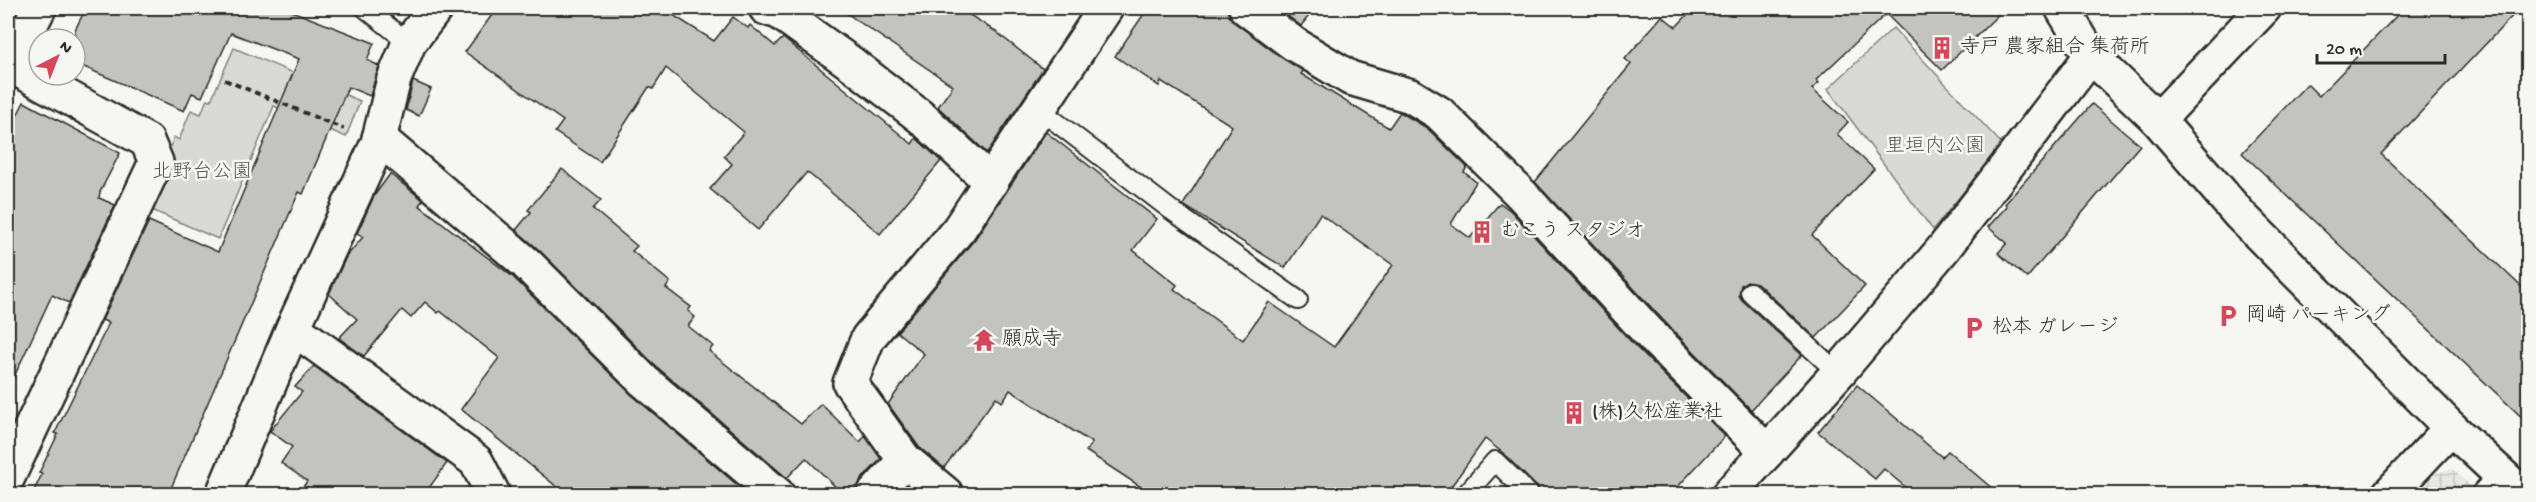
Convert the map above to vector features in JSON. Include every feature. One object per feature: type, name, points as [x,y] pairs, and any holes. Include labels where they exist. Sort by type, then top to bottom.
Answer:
[{"type":"street","points":[[8,477],[156,162],[147,141],[9,67],[39,8]]},
{"type":"street","points":[[223,495],[293,328],[379,140],[394,79],[409,43],[436,8]]},
{"type":"street","points":[[765,8],[779,12],[852,64],[922,118],[991,182]]},
{"type":"street","points":[[946,495],[905,460],[850,383],[868,338],[958,229],[1106,8]]},
{"type":"street","points":[[1246,8],[1294,44],[1350,78],[1411,96],[1439,113],[1522,195],[1649,333],[1767,452]]},
{"type":"street","points":[[2062,8],[2091,56],[2158,120],[2240,215],[2451,428],[2500,487]]},
{"type":"street","points":[[2158,120],[2264,8]]},
{"type":"street","points":[[1729,495],[1838,373],[1944,248],[2091,56]]},
{"type":"street","points":[[379,140],[526,263],[644,381],[777,495]]},
{"type":"street","points":[[293,328],[476,461],[493,495]]},
{"type":"street","points":[[2389,495],[2451,428]]},
{"type":"street","points":[[874,495],[905,460]]},
{"type":"lane","points":[[366,8],[409,43]]},
{"type":"lane","points":[[1039,109],[1171,210],[1298,300]]},
{"type":"lane","points":[[1750,292],[1838,373]]},
{"type":"lane","points":[[1466,495],[1495,461],[1529,495]]},
{"type":"path","points":[[225,80],[379,140]]},
{"type":"shaded area","points":[[2452,469],[2480,494],[2416,494],[2436,473]]},
{"type":"green space","name":"里垣内公園","points":[[1893,28],[2002,144],[1933,230],[1828,89]]},
{"type":"green space","name":"北野台公園","points":[[234,48],[360,101],[346,137],[274,106],[218,239],[145,207],[174,137],[179,140],[191,110],[201,114],[207,99],[211,100]]},
{"type":"building","points":[[86,8],[284,8],[374,43],[367,60],[379,66],[370,96],[348,87],[303,194],[299,192],[168,495],[32,495],[42,474],[39,473],[58,434],[55,433],[109,323],[102,320],[149,221],[218,252],[299,59],[231,33],[202,97],[192,93],[184,111],[87,68],[87,27],[76,27]]},
{"type":"building","points":[[497,8],[662,8],[714,41],[733,17],[748,28],[750,25],[775,46],[783,38],[912,144],[916,138],[941,161],[880,234],[807,172],[758,230],[710,189],[732,164],[724,156],[744,132],[666,68],[653,89],[649,87],[600,162],[555,132],[563,121],[465,52]]},
{"type":"building","points":[[839,8],[959,8],[995,31],[1043,69],[987,153],[938,107],[953,86]]},
{"type":"building","points":[[1148,8],[1228,8],[1229,16],[1235,23],[1303,71],[1301,74],[1389,128],[1400,112],[1427,128],[1467,167],[1464,172],[1476,182],[1451,224],[1470,238],[1500,203],[1511,211],[1635,346],[1725,436],[1670,495],[1545,495],[1503,453],[1485,439],[1445,495],[1153,495],[1086,451],[1092,443],[1010,390],[1002,402],[996,397],[944,468],[919,447],[888,404],[924,354],[897,332],[975,239],[1046,132],[1157,219],[1133,250],[1177,285],[1174,289],[1243,340],[1269,302],[1334,347],[1393,265],[1320,214],[1285,268],[1183,205],[1232,126],[1161,81],[1159,86],[1115,56]]},
{"type":"building","points":[[1277,8],[1315,8],[1301,26]]},
{"type":"building","points":[[1694,8],[2005,8],[1942,70],[1886,14],[1816,80],[1819,83],[1812,89],[1848,122],[1837,134],[1874,169],[1812,235],[1865,286],[1816,338],[1757,283],[1747,281],[1741,285],[1739,295],[1742,300],[1802,355],[1751,410],[1663,320],[1535,182],[1631,64],[1625,59],[1662,16],[1676,27]]},
{"type":"building","points":[[2404,8],[2520,8],[2381,154],[2529,294],[2529,424],[2242,153],[2307,84],[2319,96]]},
{"type":"building","points":[[413,81],[431,89],[419,116],[406,110]]},
{"type":"building","points":[[24,102],[120,153],[99,198],[115,205],[69,303],[52,295],[8,390],[8,133]]},
{"type":"building","points":[[2092,104],[2140,145],[2027,278],[1998,253],[2007,243],[1988,227],[2007,206],[2005,204]]},
{"type":"building","points":[[562,169],[601,200],[593,209],[637,246],[632,251],[670,282],[666,288],[691,307],[688,311],[695,317],[688,326],[713,346],[709,351],[801,424],[821,404],[860,442],[865,436],[881,459],[860,481],[856,495],[844,495],[806,458],[787,478],[657,367],[516,230],[531,212],[528,210]]},
{"type":"building","points":[[390,174],[423,200],[419,205],[513,277],[632,395],[749,495],[567,495],[461,409],[499,358],[440,311],[438,313],[425,302],[411,318],[402,310],[364,356],[339,338],[357,319],[329,294],[346,257],[363,237],[357,233],[374,196]]},
{"type":"building","points":[[314,366],[447,463],[424,495],[298,495],[307,481],[281,463],[292,447],[270,431],[302,392],[295,387]]},
{"type":"building","points":[[1857,385],[1942,457],[1948,451],[2000,495],[1908,495],[1911,492],[1884,469],[1875,479],[1818,432]]},
{"type":"place","name":"寺戸 農家組合 集荷所","points":[[1942,48]]},
{"type":"place","name":"むこう スタジオ","points":[[1482,232]]},
{"type":"place","name":"岡崎 パーキング","points":[[2228,316]]},
{"type":"place","name":"松本 ガレージ","points":[[1974,328]]},
{"type":"place","name":"願成寺","points":[[984,340]]},
{"type":"place","name":"(株)久松産業社","points":[[1574,413]]}]
